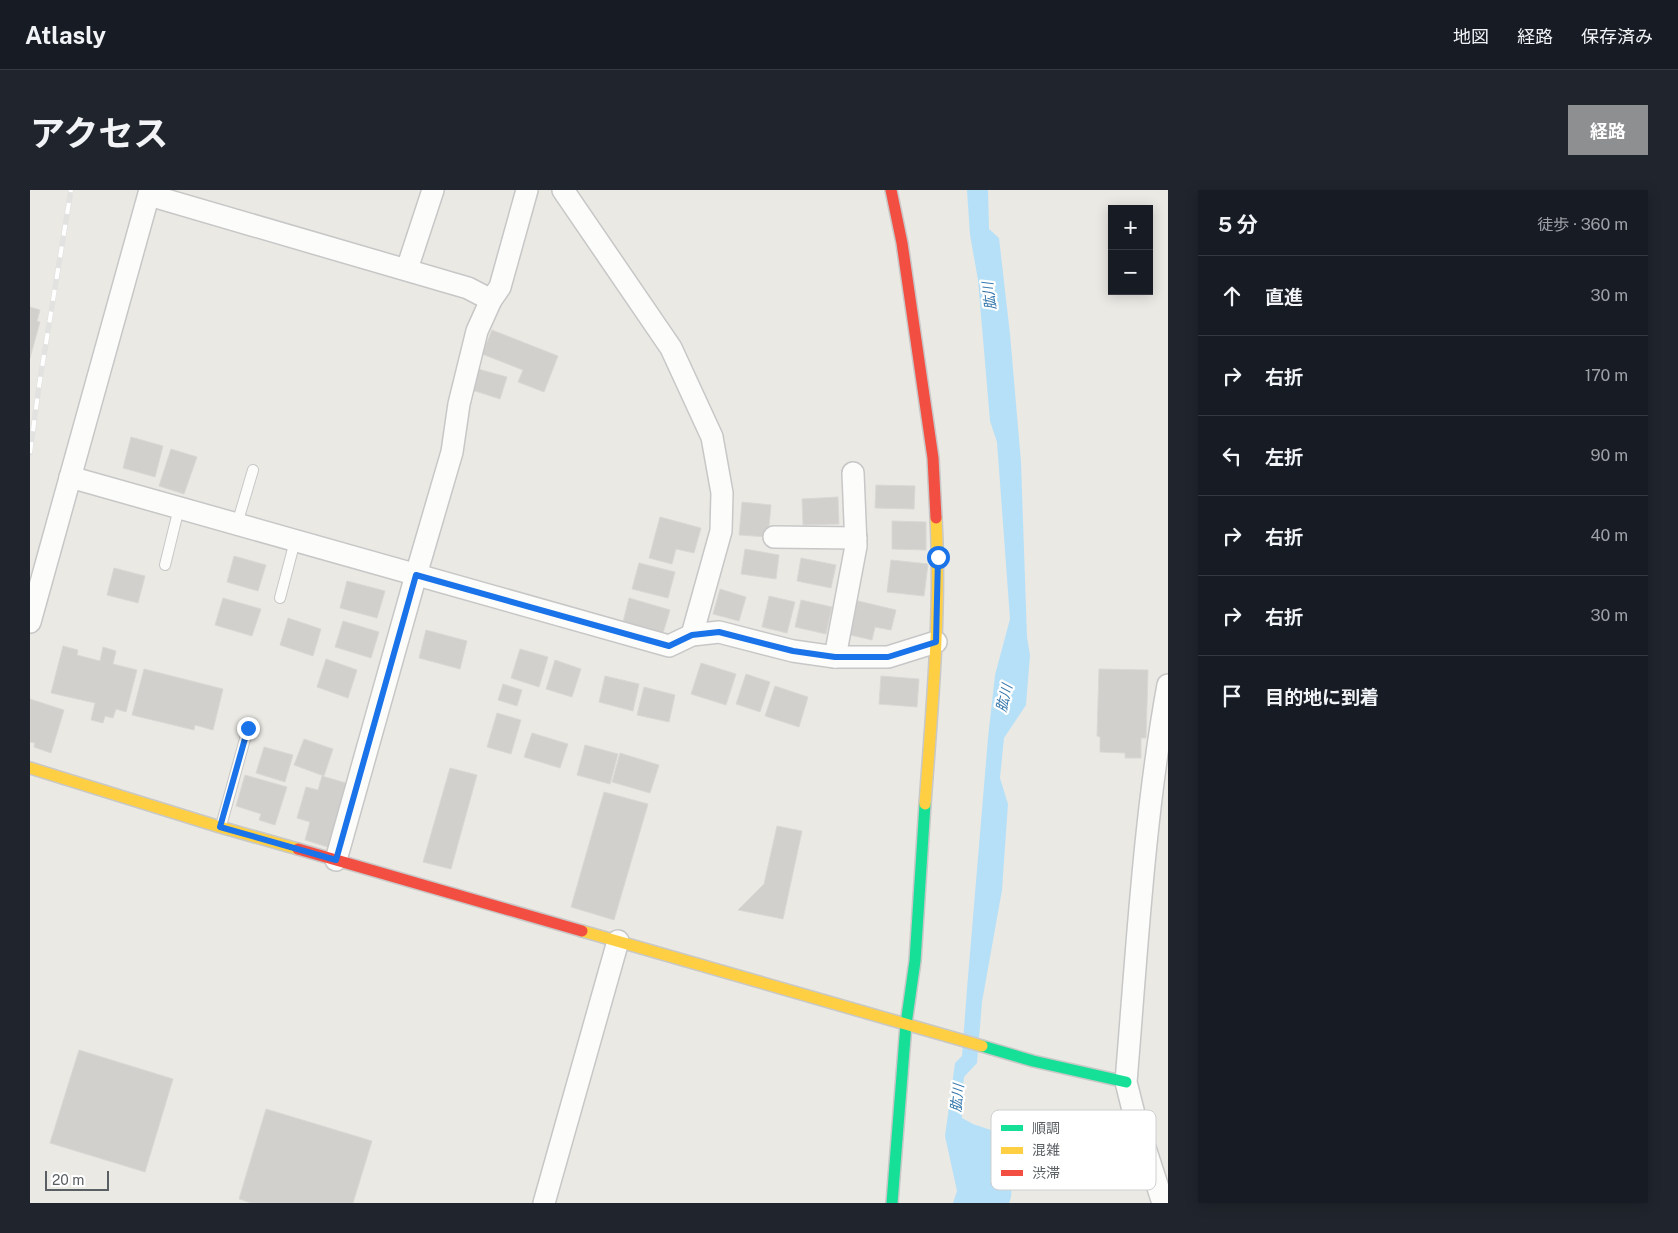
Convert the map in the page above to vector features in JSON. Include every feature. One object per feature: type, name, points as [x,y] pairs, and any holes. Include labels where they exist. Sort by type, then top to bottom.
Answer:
[{"type":"street","points":[[408,270],[433,190]]},
{"type":"street","points":[[336,860],[452,452],[458,404],[477,331],[491,300],[500,286],[527,190]]},
{"type":"street","points":[[564,190],[671,348],[712,437],[722,493],[721,531],[692,635]]},
{"type":"street","points":[[891,190],[902,243],[933,458],[938,557],[936,642],[915,961],[906,1024],[892,1203]]},
{"type":"street","points":[[30,622],[150,193],[468,288],[491,300]]},
{"type":"street","points":[[835,657],[856,546],[853,473]]},
{"type":"street","points":[[70,477],[669,646],[692,635],[719,632],[793,651],[835,657],[888,657],[936,642]]},
{"type":"street","points":[[774,537],[856,538]]},
{"type":"street","points":[[1133,1110],[1126,1082],[1147,831],[1161,723],[1168,685]]},
{"type":"street","points":[[30,768],[220,827],[1033,1061],[1126,1082]]},
{"type":"street","points":[[544,1203],[618,941]]},
{"type":"street","points":[[1156,1182],[1163,1203]]},
{"type":"lane","points":[[237,524],[253,470]]},
{"type":"lane","points":[[165,565],[178,508]]},
{"type":"lane","points":[[280,598],[295,541]]},
{"type":"lane","points":[[220,827],[248,728]]},
{"type":"water","name":"肱川","points":[[967,190],[988,190],[989,229],[999,238],[1010,334],[1021,462],[1027,637],[1030,655],[1026,705],[1004,738],[1000,778],[1008,804],[1002,890],[982,1002],[977,1063],[964,1077],[962,1118],[991,1130],[991,1190],[1011,1190],[1009,1203],[953,1203],[957,1191],[945,1136],[955,1063],[962,1056],[988,738],[995,675],[1010,619],[997,442],[990,421],[978,280],[970,235]]},
{"type":"building","points":[[30,307],[40,310],[37,321],[40,322],[30,358]]},
{"type":"building","points":[[492,330],[558,356],[544,392],[518,382],[523,370],[482,354]]},
{"type":"building","points":[[478,369],[507,377],[500,399],[472,390]]},
{"type":"building","points":[[131,437],[163,446],[155,477],[123,468]]},
{"type":"building","points":[[171,449],[197,457],[184,494],[159,486]]},
{"type":"building","points":[[876,485],[915,486],[914,509],[875,508]]},
{"type":"building","points":[[838,497],[839,524],[803,525],[802,499]]},
{"type":"building","points":[[742,502],[771,505],[768,537],[739,535]]},
{"type":"building","points":[[660,517],[701,528],[694,553],[676,549],[672,564],[649,558]]},
{"type":"building","points":[[892,521],[926,522],[926,550],[892,549]]},
{"type":"building","points":[[745,549],[779,555],[776,579],[741,574]]},
{"type":"building","points":[[234,556],[266,565],[258,591],[227,582]]},
{"type":"building","points":[[801,558],[836,565],[831,588],[797,581]]},
{"type":"building","points":[[891,560],[928,564],[924,596],[887,592]]},
{"type":"building","points":[[639,563],[675,572],[668,598],[632,589]]},
{"type":"building","points":[[114,568],[145,576],[138,603],[107,595]]},
{"type":"building","points":[[347,581],[385,591],[377,618],[340,608]]},
{"type":"building","points":[[720,589],[746,597],[739,621],[713,614]]},
{"type":"building","points":[[769,596],[795,602],[787,633],[762,627]]},
{"type":"building","points":[[223,598],[261,609],[252,636],[215,625]]},
{"type":"building","points":[[629,598],[670,610],[663,633],[623,622]]},
{"type":"building","points":[[801,600],[832,607],[826,634],[795,627]]},
{"type":"building","points":[[854,600],[896,610],[891,630],[875,627],[872,640],[846,634]]},
{"type":"building","points":[[288,618],[321,629],[313,656],[280,645]]},
{"type":"building","points":[[343,621],[379,632],[371,658],[335,647]]},
{"type":"building","points":[[426,630],[467,641],[460,669],[419,658]]},
{"type":"building","points":[[63,646],[78,650],[77,655],[100,661],[103,647],[116,651],[113,664],[137,670],[126,712],[116,709],[113,718],[105,716],[103,723],[91,720],[95,703],[51,693]]},
{"type":"building","points":[[520,649],[548,657],[539,687],[511,678]]},
{"type":"building","points":[[326,659],[357,670],[348,698],[317,687]]},
{"type":"building","points":[[555,660],[581,669],[572,697],[546,689]]},
{"type":"building","points":[[701,663],[736,674],[726,705],[691,694]]},
{"type":"building","points":[[144,669],[223,689],[213,730],[195,725],[194,730],[132,715]]},
{"type":"building","points":[[1099,669],[1148,670],[1146,738],[1141,738],[1141,758],[1125,758],[1125,753],[1100,752],[1100,737],[1097,736]]},
{"type":"building","points":[[746,674],[770,682],[760,712],[736,704]]},
{"type":"building","points":[[605,676],[639,684],[633,711],[599,702]]},
{"type":"building","points":[[881,676],[919,679],[917,707],[879,704]]},
{"type":"building","points":[[503,684],[522,690],[517,706],[498,700]]},
{"type":"building","points":[[775,686],[808,697],[799,727],[765,716]]},
{"type":"building","points":[[644,687],[675,695],[669,722],[637,715]]},
{"type":"building","points":[[30,699],[64,710],[51,753],[34,747],[35,743],[30,742]]},
{"type":"building","points":[[497,713],[521,720],[511,754],[487,747]]},
{"type":"building","points":[[532,733],[568,744],[560,768],[524,757]]},
{"type":"building","points":[[304,739],[333,749],[324,776],[294,765]]},
{"type":"building","points":[[585,745],[618,754],[610,784],[577,775]]},
{"type":"building","points":[[264,747],[293,755],[285,782],[256,773]]},
{"type":"building","points":[[620,753],[659,765],[650,793],[612,782]]},
{"type":"building","points":[[450,768],[477,775],[451,869],[423,862]]},
{"type":"building","points":[[245,775],[287,787],[275,825],[259,820],[261,814],[236,806]]},
{"type":"building","points":[[322,776],[349,784],[331,848],[305,840],[310,822],[297,818],[306,787],[318,790]]},
{"type":"building","points":[[604,792],[648,804],[614,920],[571,907]]},
{"type":"building","points":[[777,826],[802,831],[783,919],[738,910],[764,884]]},
{"type":"building","points":[[79,1050],[173,1079],[145,1172],[50,1143]]},
{"type":"building","points":[[266,1109],[372,1141],[353,1203],[251,1203],[239,1199]]},
{"type":"railway","points":[[30,453],[71,190]]},
{"type":"traffic: fast","points":[[892,1203],[906,1024],[915,961],[925,804]]},
{"type":"traffic: fast","points":[[982,1046],[1033,1061],[1126,1082]]},
{"type":"traffic: slow","points":[[925,804],[937,626],[936,518]]},
{"type":"traffic: slow","points":[[30,768],[220,827],[298,849]]},
{"type":"traffic: slow","points":[[582,931],[982,1046]]},
{"type":"traffic: jam","points":[[891,190],[902,243],[933,458],[936,518]]},
{"type":"traffic: jam","points":[[298,849],[582,931]]},
{"type":"route","points":[[248,728],[220,827],[336,860],[416,575],[669,646],[692,635],[719,632],[793,651],[835,657],[888,657],[936,642],[938,557]]}]
